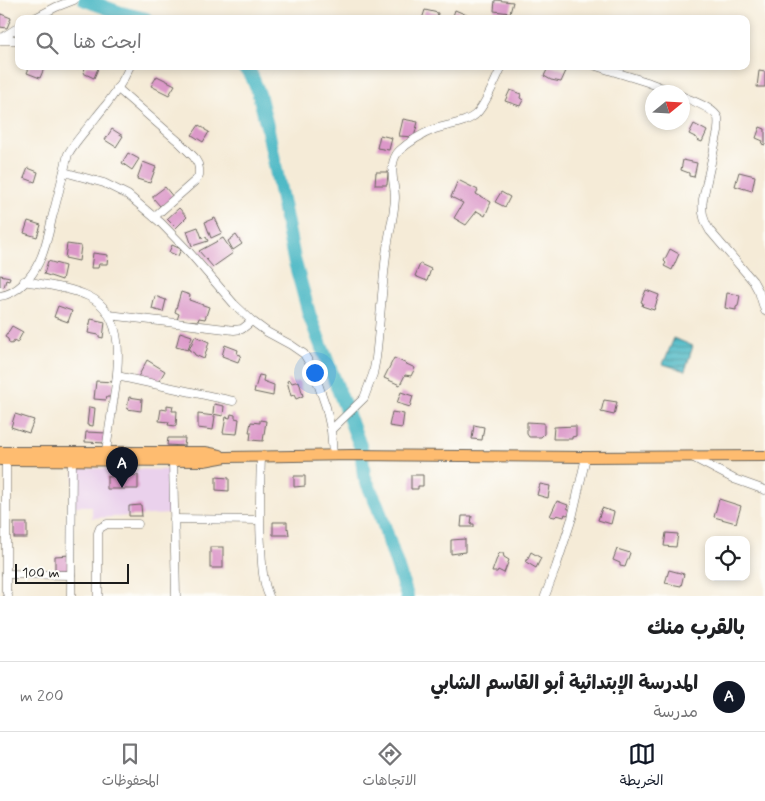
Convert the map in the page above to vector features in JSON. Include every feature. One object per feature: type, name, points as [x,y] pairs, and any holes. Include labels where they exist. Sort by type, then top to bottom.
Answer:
[{"type":"main road","points":[[2,457],[106,452],[205,452],[226,456],[765,456]]},
{"type":"main road","points":[[2,457],[72,460],[204,461],[226,456]]},
{"type":"street","points":[[41,15],[74,0]]},
{"type":"street","points":[[0,39],[15,30]]},
{"type":"street","points":[[0,39],[15,40]]},
{"type":"street","points":[[0,296],[17,290],[39,262],[47,239],[68,154],[98,116],[128,70]]},
{"type":"street","points":[[331,430],[364,398],[373,374],[386,253],[395,202],[392,166],[394,158],[399,152],[424,134],[473,117],[478,113],[500,70]]},
{"type":"street","points":[[609,70],[655,85]]},
{"type":"street","points":[[117,88],[179,142],[194,157],[198,164],[199,175],[196,180],[154,217]]},
{"type":"street","points":[[690,100],[715,113],[719,123],[704,191],[702,215],[710,231],[753,281],[765,311]]},
{"type":"street","points":[[64,172],[104,183],[128,195],[154,217],[189,252],[234,304],[252,321],[304,354],[313,369],[326,408],[331,430],[333,455]]},
{"type":"street","points":[[24,282],[69,290],[88,296],[100,304],[109,315],[119,350],[118,376],[106,452]]},
{"type":"street","points":[[109,315],[234,330],[242,329],[252,321]]},
{"type":"street","points":[[118,376],[233,401]]},
{"type":"street","points":[[261,456],[259,520],[262,571],[269,596]]},
{"type":"street","points":[[690,456],[734,479],[765,490]]},
{"type":"street","points":[[2,457],[3,550],[8,596]]},
{"type":"street","points":[[545,596],[572,518],[586,457]]},
{"type":"street","points":[[71,596],[72,460]]},
{"type":"street","points":[[173,461],[176,596]]},
{"type":"street","points":[[174,519],[259,520]]},
{"type":"street","points":[[98,596],[98,533],[100,528],[107,524],[138,524]]},
{"type":"street","points":[[6,574],[71,574]]},
{"type":"shaded area","points":[[74,468],[169,470],[172,514],[92,518],[92,506],[74,506]]},
{"type":"water","points":[[674,338],[693,346],[685,371],[663,364]]},
{"type":"building","points":[[495,0],[513,2],[510,13],[494,11]]},
{"type":"building","points":[[425,10],[438,13],[438,15],[423,15]]},
{"type":"building","points":[[455,10],[467,15],[453,15]]},
{"type":"building","points":[[1,14],[11,18],[7,28],[0,27]]},
{"type":"building","points":[[28,70],[43,70],[40,78],[27,73]]},
{"type":"building","points":[[84,70],[97,70],[94,78],[83,73]]},
{"type":"building","points":[[547,70],[566,71],[561,82],[544,76]]},
{"type":"building","points":[[759,71],[765,72],[765,87],[757,87]]},
{"type":"building","points":[[157,76],[175,85],[169,95],[151,86]]},
{"type":"building","points":[[510,90],[521,94],[520,98],[523,100],[520,106],[505,101]]},
{"type":"building","points":[[403,119],[418,122],[414,137],[399,136]]},
{"type":"building","points":[[694,124],[707,131],[702,142],[689,134]]},
{"type":"building","points":[[199,125],[209,132],[203,142],[192,135]]},
{"type":"building","points":[[760,127],[765,129],[765,145],[762,144],[763,141],[756,138]]},
{"type":"building","points":[[112,129],[123,136],[116,147],[105,140]]},
{"type":"building","points":[[380,135],[392,138],[389,150],[377,148]]},
{"type":"building","points":[[128,153],[139,159],[132,170],[122,163]]},
{"type":"building","points":[[683,160],[697,163],[694,177],[681,170]]},
{"type":"building","points":[[143,162],[156,167],[150,183],[137,179]]},
{"type":"building","points":[[28,168],[38,172],[35,182],[24,178]]},
{"type":"building","points":[[376,172],[388,172],[387,185],[375,185]]},
{"type":"building","points":[[739,172],[755,176],[752,191],[735,186]]},
{"type":"building","points":[[458,180],[478,190],[476,194],[491,202],[485,216],[477,211],[466,225],[454,218],[463,203],[451,197]]},
{"type":"building","points":[[165,187],[174,198],[160,206],[153,196]]},
{"type":"building","points":[[501,192],[510,197],[505,207],[495,202]]},
{"type":"building","points":[[179,208],[187,217],[176,228],[167,219]]},
{"type":"building","points":[[215,218],[222,233],[211,238],[205,222]]},
{"type":"building","points":[[28,221],[41,225],[37,237],[24,233]]},
{"type":"building","points":[[198,227],[202,238],[206,237],[208,241],[192,246],[187,231]]},
{"type":"building","points":[[236,235],[242,244],[233,250],[228,241]]},
{"type":"building","points":[[223,238],[233,253],[213,267],[199,251]]},
{"type":"building","points":[[67,244],[81,246],[79,261],[65,258]]},
{"type":"building","points":[[172,245],[181,249],[178,256],[169,252]]},
{"type":"building","points":[[670,249],[679,254],[672,270],[664,266],[666,263],[664,261]]},
{"type":"building","points":[[93,253],[108,255],[107,264],[99,264],[98,268],[91,268]]},
{"type":"building","points":[[48,261],[65,266],[62,280],[44,274]]},
{"type":"building","points":[[420,264],[431,269],[427,281],[415,276]]},
{"type":"building","points":[[0,275],[10,277],[9,281],[6,280],[4,287],[0,286]]},
{"type":"building","points":[[646,290],[659,295],[654,310],[642,306],[643,303],[641,302]]},
{"type":"building","points":[[181,292],[190,295],[189,300],[209,307],[205,319],[199,318],[198,321],[177,320],[179,314],[175,312]]},
{"type":"building","points":[[727,293],[740,295],[736,310],[725,308]]},
{"type":"building","points":[[155,296],[166,300],[163,312],[152,309]]},
{"type":"building","points":[[58,306],[72,311],[68,322],[54,317]]},
{"type":"building","points":[[91,319],[105,322],[103,338],[99,337],[99,335],[88,333]]},
{"type":"building","points":[[12,326],[23,332],[17,343],[14,341],[11,344],[5,337]]},
{"type":"building","points":[[180,332],[192,336],[188,350],[176,347]]},
{"type":"building","points":[[195,336],[209,342],[204,359],[189,350]]},
{"type":"building","points":[[225,345],[238,350],[237,354],[241,355],[238,362],[222,356]]},
{"type":"building","points":[[394,358],[415,368],[411,376],[405,375],[400,385],[384,378]]},
{"type":"building","points":[[147,360],[165,371],[158,383],[138,377]]},
{"type":"building","points":[[259,375],[264,376],[263,381],[274,385],[273,396],[254,392]]},
{"type":"building","points":[[290,380],[292,383],[299,381],[303,396],[296,399],[294,395],[291,396],[287,381]]},
{"type":"building","points":[[96,381],[114,382],[112,397],[107,397],[106,400],[94,399]]},
{"type":"building","points":[[401,392],[413,396],[410,407],[397,403]]},
{"type":"building","points":[[129,397],[142,399],[141,411],[127,409]]},
{"type":"building","points":[[604,400],[617,402],[614,415],[601,412]]},
{"type":"building","points":[[214,404],[224,406],[223,416],[213,414]]},
{"type":"building","points":[[167,405],[173,406],[172,411],[177,411],[176,426],[168,425],[169,422],[159,421],[161,409],[167,410]]},
{"type":"building","points":[[89,407],[95,408],[93,426],[87,425]]},
{"type":"building","points":[[392,412],[404,414],[402,428],[389,426]]},
{"type":"building","points":[[15,414],[34,420],[29,433],[11,427]]},
{"type":"building","points":[[198,414],[215,416],[213,430],[198,428]]},
{"type":"building","points":[[231,414],[239,419],[237,434],[223,433],[226,417],[230,418]]},
{"type":"building","points":[[260,420],[266,421],[263,441],[250,440],[251,422],[260,423]]},
{"type":"building","points":[[527,422],[544,423],[544,434],[541,437],[529,437],[527,434]]},
{"type":"building","points":[[474,425],[484,427],[482,440],[472,439]]},
{"type":"building","points":[[576,426],[576,436],[572,437],[572,439],[553,439],[554,427]]},
{"type":"building","points":[[86,432],[107,433],[106,443],[85,442]]},
{"type":"building","points":[[168,438],[185,438],[184,446],[167,445]]},
{"type":"building","points":[[138,475],[138,489],[107,489],[107,477]]},
{"type":"building","points":[[411,475],[423,475],[423,486],[418,486],[418,489],[411,489]]},
{"type":"building","points":[[294,476],[305,476],[305,486],[294,487]]},
{"type":"building","points":[[216,477],[229,478],[229,491],[216,490]]},
{"type":"building","points":[[540,484],[550,486],[548,498],[537,495]]},
{"type":"building","points":[[719,499],[741,506],[736,523],[714,517]]},
{"type":"building","points":[[557,501],[568,505],[567,508],[570,513],[565,514],[564,517],[550,516]]},
{"type":"building","points":[[141,505],[142,516],[129,516],[129,506]]},
{"type":"building","points":[[602,508],[614,512],[611,524],[598,520]]},
{"type":"building","points":[[462,516],[472,516],[471,524],[474,524],[474,527],[461,527]]},
{"type":"building","points":[[273,522],[287,522],[289,535],[273,535]]},
{"type":"building","points":[[14,523],[27,523],[27,538],[14,538]]},
{"type":"building","points":[[666,533],[678,534],[676,547],[664,546]]},
{"type":"building","points":[[465,539],[465,552],[451,554],[451,540]]},
{"type":"building","points":[[210,547],[223,547],[223,568],[210,568]]},
{"type":"building","points":[[617,549],[630,553],[625,567],[620,566],[620,563],[613,560]]},
{"type":"building","points":[[531,552],[541,558],[536,568],[526,562]]},
{"type":"building","points":[[503,553],[504,557],[509,560],[504,573],[498,570],[497,572],[492,572],[498,555]]},
{"type":"building","points":[[70,555],[69,571],[55,571],[55,556]]},
{"type":"building","points":[[669,570],[684,574],[681,586],[665,583]]},
{"type":"waterway","points":[[85,0],[129,15]]},
{"type":"waterway","points":[[246,70],[251,74],[259,94],[294,259],[310,317],[361,448],[364,476],[378,507],[407,596]]},
{"type":"place","name":"المدرسة الإبتدائية أبو القاسم الشابي","points":[[122,488]]}]
